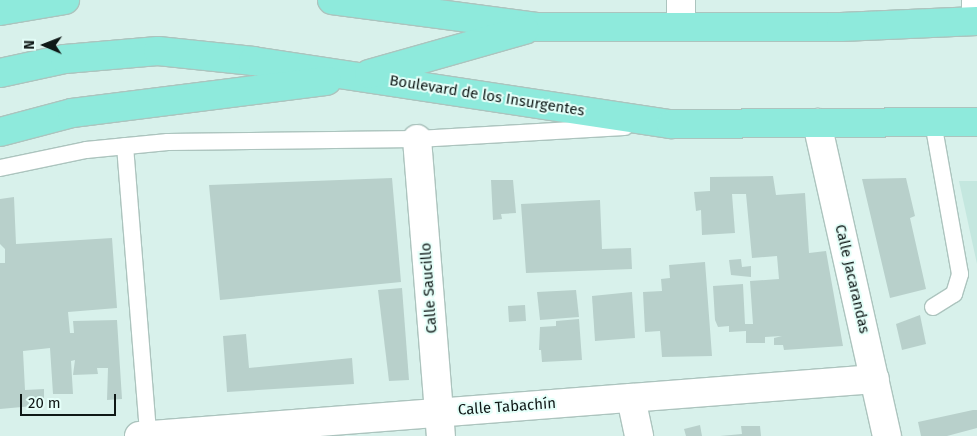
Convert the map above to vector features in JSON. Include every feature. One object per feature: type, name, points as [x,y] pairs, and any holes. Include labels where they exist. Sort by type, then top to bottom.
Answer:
[{"type":"main road","points":[[0,10],[65,0]]},
{"type":"main road","points":[[332,0],[536,27],[841,27],[977,21]]},
{"type":"main road","points":[[0,132],[72,113],[360,77],[536,27]]},
{"type":"main road","name":"Boulevard de los Insurgentes","points":[[0,74],[65,59],[158,51],[360,77],[671,124],[977,122]]},
{"type":"street","points":[[681,0],[681,28]]},
{"type":"street","points":[[976,0],[977,21]]},
{"type":"street","name":"Calle Jacarandas","points":[[817,123],[887,436]]},
{"type":"street","name":"Calle Saucillo","points":[[417,139],[439,424]]},
{"type":"street","name":"Calle Tabachín","points":[[139,436],[439,424],[631,398],[875,379]]},
{"type":"street","points":[[631,398],[639,436]]},
{"type":"lane","points":[[933,122],[960,274],[954,294],[933,307]]},
{"type":"lane","points":[[0,168],[86,150],[194,141],[417,139],[671,124]]},
{"type":"lane","points":[[125,146],[148,436]]},
{"type":"shaded area","points":[[959,181],[977,181],[977,264]]},
{"type":"building","points":[[773,176],[776,195],[805,193],[809,253],[826,251],[843,346],[784,350],[783,345],[774,345],[774,338],[782,336],[765,337],[765,343],[746,343],[746,331],[729,332],[729,326],[718,327],[715,320],[713,286],[743,284],[745,324],[753,324],[750,281],[779,279],[777,256],[752,258],[746,194],[732,194],[735,233],[702,235],[701,210],[696,211],[694,192],[710,191],[710,177]]},
{"type":"building","points":[[392,178],[401,282],[220,300],[209,185]]},
{"type":"building","points":[[906,178],[915,216],[910,218],[926,289],[890,298],[862,179]]},
{"type":"building","points":[[491,180],[513,180],[516,213],[501,214],[502,219],[493,220]]},
{"type":"building","points":[[14,197],[16,244],[112,238],[117,308],[68,312],[70,333],[74,333],[73,321],[117,320],[122,399],[107,400],[108,368],[97,368],[98,374],[73,375],[75,360],[71,361],[73,394],[53,394],[50,348],[23,351],[25,390],[44,389],[44,405],[0,409],[0,263],[5,263],[5,249],[0,244],[0,199]]},
{"type":"building","points":[[600,200],[602,249],[631,248],[632,269],[526,273],[521,204]]},
{"type":"building","points":[[741,259],[742,267],[751,266],[751,277],[731,275],[729,260]]},
{"type":"building","points":[[705,262],[712,356],[662,357],[660,331],[645,332],[643,292],[662,291],[661,279],[670,278],[669,265]]},
{"type":"building","points":[[402,288],[409,380],[389,381],[378,290]]},
{"type":"building","points":[[576,290],[579,317],[540,320],[537,292]]},
{"type":"building","points":[[632,292],[635,338],[595,341],[592,296]]},
{"type":"building","points":[[525,305],[526,321],[509,322],[508,306]]},
{"type":"building","points":[[920,315],[926,344],[902,350],[896,324]]},
{"type":"building","points":[[579,319],[582,360],[542,362],[541,350],[539,350],[540,327],[556,326],[556,321]]},
{"type":"building","points":[[246,334],[249,368],[352,358],[354,384],[227,392],[223,336]]},
{"type":"building","points":[[977,410],[977,428],[947,436],[921,436],[918,422]]},
{"type":"building","points":[[700,425],[702,436],[686,436],[684,429]]},
{"type":"building","points":[[741,426],[760,426],[761,436],[720,436],[742,434]]}]
